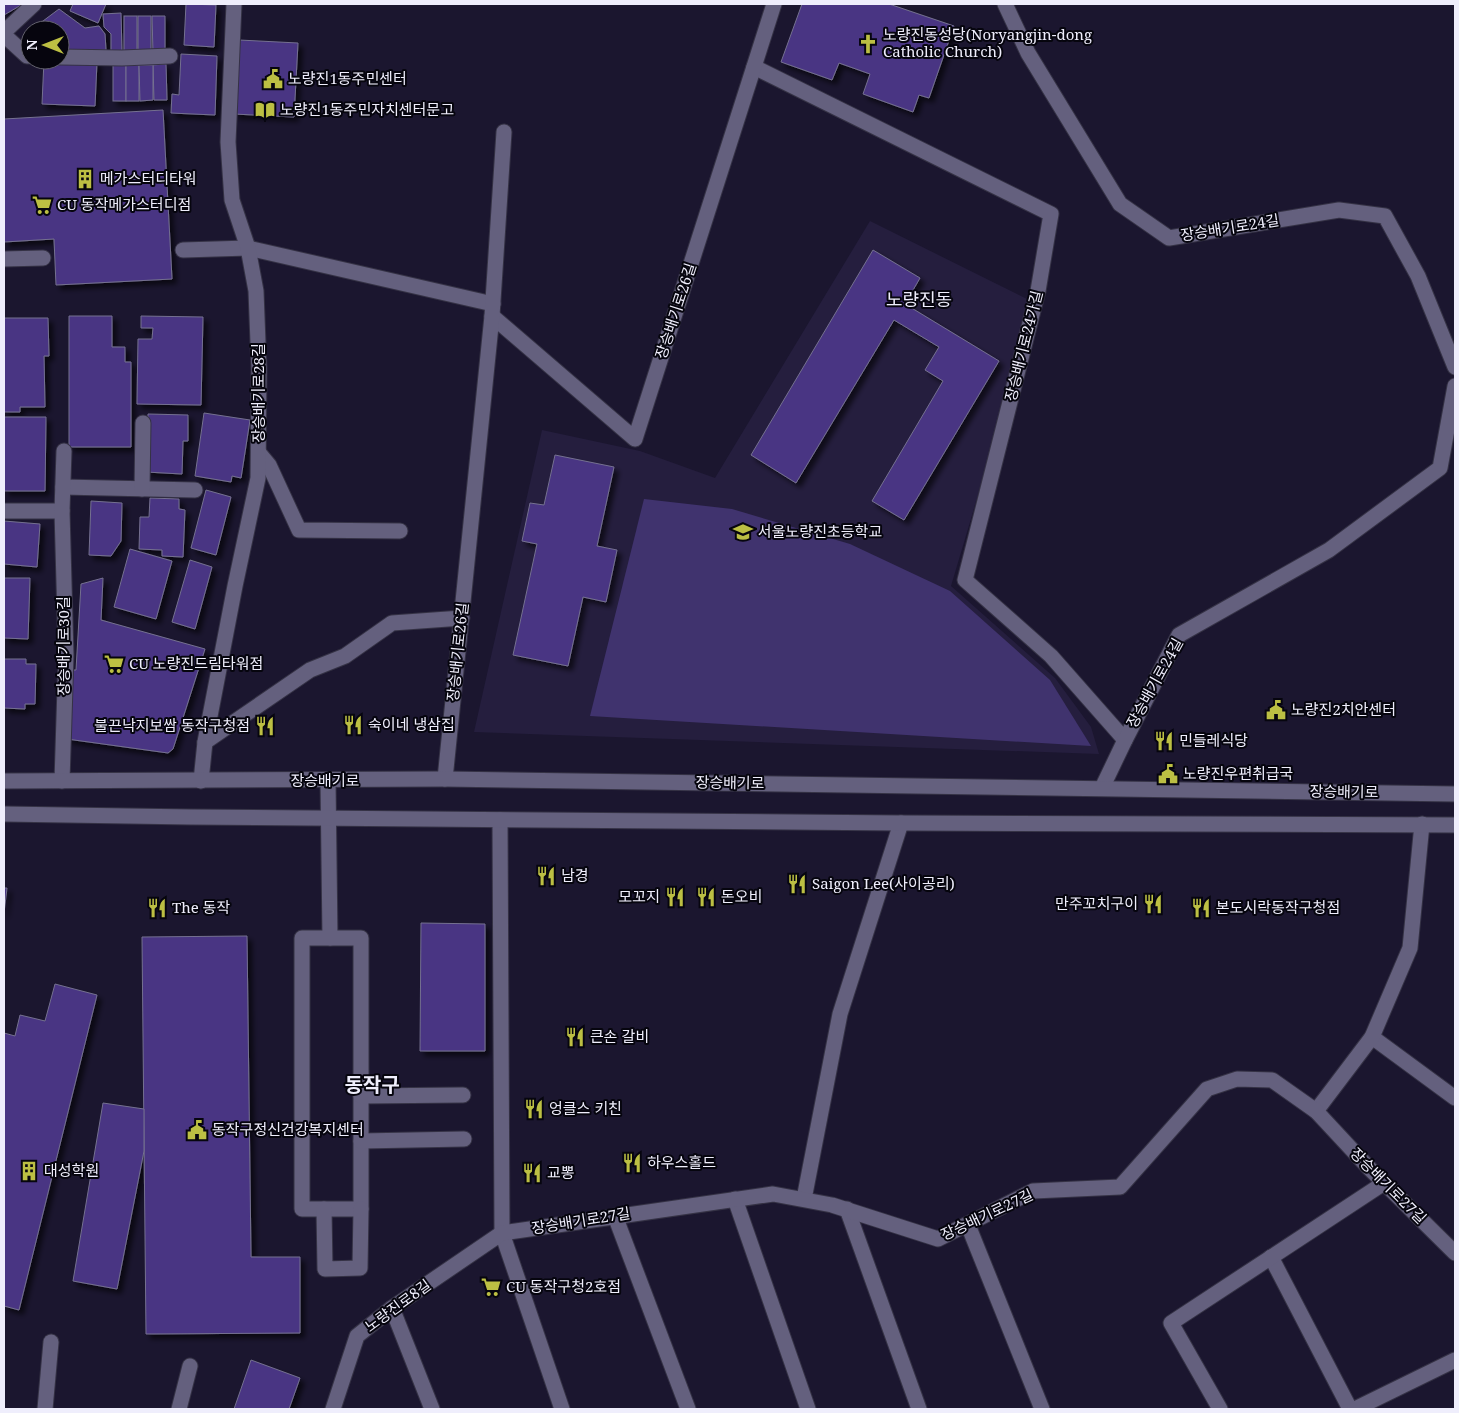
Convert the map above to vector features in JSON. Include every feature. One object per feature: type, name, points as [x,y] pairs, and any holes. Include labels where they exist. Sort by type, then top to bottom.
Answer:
[{"type":"street","points":[[20,50],[4,33],[34,4]]},
{"type":"street","name":"장승배기로28길","points":[[201,781],[205,742],[258,478],[259,369],[256,291],[248,248],[232,200],[228,142],[234,4]]},
{"type":"street","name":"장승배기로26길","points":[[492,310],[635,439],[774,4]]},
{"type":"street","name":"장승배기로24길","points":[[1005,4],[1028,53],[1120,204],[1169,238],[1339,210],[1384,216],[1418,276],[1455,367]]},
{"type":"street","points":[[70,56],[122,58],[170,56]]},
{"type":"street","name":"장승배기로24가길","points":[[754,67],[1051,214],[1038,291],[966,580],[1051,656],[1124,740]]},
{"type":"street","name":"장승배기로26길","points":[[445,779],[492,310],[504,132]]},
{"type":"street","points":[[183,250],[248,248],[492,310]]},
{"type":"street","points":[[4,259],[43,258]]},
{"type":"street","name":"장승배기로24길","points":[[1102,788],[1124,740],[1179,635],[1329,550],[1440,468],[1455,386]]},
{"type":"street","points":[[142,489],[143,424]]},
{"type":"street","name":"장승배기로30길","points":[[62,781],[66,654],[62,511],[64,451]]},
{"type":"street","points":[[259,453],[270,465],[298,530],[400,531]]},
{"type":"street","points":[[63,487],[195,490]]},
{"type":"street","points":[[4,510],[62,511]]},
{"type":"street","points":[[205,742],[310,670],[345,656],[392,623],[462,618]]},
{"type":"street","name":"장승배기로","points":[[4,781],[445,779],[1455,794]]},
{"type":"street","points":[[328,781],[330,938]]},
{"type":"street","points":[[4,814],[500,820],[1455,825]]},
{"type":"street","points":[[500,820],[502,1233],[562,1409]]},
{"type":"street","points":[[804,1199],[840,1014],[901,823]]},
{"type":"street","points":[[1316,1111],[1372,1037],[1410,948],[1422,824]]},
{"type":"street","points":[[324,1209],[325,1268],[360,1268],[361,1209],[361,938],[302,938],[302,1209],[324,1209],[361,1209]]},
{"type":"street","points":[[1372,1037],[1455,1098]]},
{"type":"street","name":"장승배기로27길","points":[[502,1233],[773,1194],[847,1209],[938,1239],[1033,1191],[1120,1187],[1207,1089],[1237,1079],[1272,1080],[1316,1111],[1384,1183],[1455,1253]]},
{"type":"street","points":[[361,1096],[463,1095]]},
{"type":"street","points":[[361,1141],[464,1139]]},
{"type":"street","points":[[1220,1409],[1171,1323],[1384,1183]]},
{"type":"street","points":[[735,1199],[808,1409]]},
{"type":"street","points":[[847,1209],[919,1409]]},
{"type":"street","points":[[615,1216],[688,1409]]},
{"type":"street","points":[[968,1224],[1042,1409]]},
{"type":"street","name":"노량진로8길","points":[[333,1409],[357,1336],[392,1308],[502,1233]]},
{"type":"street","points":[[1271,1257],[1350,1409]]},
{"type":"street","points":[[392,1308],[432,1409]]},
{"type":"street","points":[[46,1409],[51,1342]]},
{"type":"street","points":[[1356,1409],[1455,1360]]},
{"type":"street","points":[[179,1409],[190,1366]]},
{"type":"shaded area","name":"서울노량진초등학교","points":[[870,221],[1035,303],[951,586],[1055,678],[1091,727],[1099,754],[474,732],[542,430],[640,451],[715,478]]},
{"type":"shaded area","points":[[644,499],[732,509],[850,544],[950,591],[1050,680],[1091,746],[590,716]]},
{"type":"building","points":[[4,4],[23,4],[4,15]]},
{"type":"building","points":[[73,4],[106,4],[98,23],[70,11]]},
{"type":"building","points":[[186,4],[216,5],[214,47],[184,45]]},
{"type":"building","name":"노량진동성당(Noryangjin-dong Catholic Church)","points":[[802,4],[889,4],[954,26],[929,98],[919,95],[913,112],[863,94],[870,74],[839,63],[832,80],[781,62]]},
{"type":"building","points":[[59,9],[85,28],[99,26],[105,34],[106,50],[70,52],[70,20],[44,20]]},
{"type":"building","points":[[121,13],[122,52],[111,52],[111,34],[104,27],[103,14]]},
{"type":"building","points":[[124,16],[137,16],[137,52],[124,52]]},
{"type":"building","points":[[138,16],[151,16],[151,52],[138,52]]},
{"type":"building","points":[[152,16],[165,16],[165,51],[153,52]]},
{"type":"building","points":[[239,40],[298,43],[294,117],[234,114]]},
{"type":"building","points":[[181,54],[217,56],[215,115],[171,113],[172,94],[179,95]]},
{"type":"building","points":[[70,61],[97,62],[95,106],[42,104],[44,70],[70,70]]},
{"type":"building","points":[[166,64],[167,100],[154,100],[153,65]]},
{"type":"building","points":[[113,65],[126,65],[126,101],[113,101]]},
{"type":"building","points":[[126,65],[139,65],[139,101],[126,101]]},
{"type":"building","points":[[139,65],[153,65],[153,100],[140,101]]},
{"type":"building","name":"메가스터디타워","points":[[163,110],[172,279],[56,285],[54,239],[4,242],[4,119]]},
{"type":"building","points":[[873,250],[920,278],[905,304],[999,361],[904,520],[872,501],[943,381],[925,370],[939,347],[894,320],[796,483],[751,455]]},
{"type":"building","points":[[69,316],[112,316],[112,347],[125,347],[125,362],[131,362],[131,447],[69,447]]},
{"type":"building","points":[[141,316],[203,317],[201,405],[137,404],[138,339],[152,339],[153,328],[141,328]]},
{"type":"building","points":[[4,318],[48,318],[49,356],[44,356],[45,407],[20,407],[20,412],[4,412]]},
{"type":"building","points":[[204,413],[250,420],[241,478],[232,476],[231,482],[195,476]]},
{"type":"building","points":[[148,414],[188,415],[188,441],[183,441],[182,474],[146,472]]},
{"type":"building","points":[[4,417],[46,417],[45,491],[4,491]]},
{"type":"building","points":[[555,455],[614,467],[597,546],[617,550],[606,602],[583,597],[568,666],[513,655],[537,544],[522,541],[530,503],[544,505]]},
{"type":"building","points":[[206,490],[231,497],[216,555],[191,548]]},
{"type":"building","points":[[150,498],[179,499],[179,509],[185,510],[183,557],[162,556],[162,550],[139,549],[140,517],[149,517]]},
{"type":"building","points":[[91,501],[122,503],[121,541],[111,556],[89,555]]},
{"type":"building","points":[[4,521],[40,524],[37,567],[4,564]]},
{"type":"building","points":[[130,549],[172,561],[156,619],[114,607]]},
{"type":"building","points":[[190,560],[212,567],[195,629],[172,622]]},
{"type":"building","points":[[4,578],[30,578],[28,639],[4,638]]},
{"type":"building","points":[[103,578],[101,620],[205,649],[173,749],[168,753],[67,739],[66,670],[76,670],[81,584]]},
{"type":"building","points":[[4,659],[26,659],[26,664],[36,664],[35,704],[25,704],[25,709],[4,708]]},
{"type":"building","points":[[4,888],[7,888],[4,913]]},
{"type":"building","points":[[421,923],[485,924],[485,1051],[420,1051]]},
{"type":"building","name":"동작구정신건강복지센터","points":[[247,936],[251,1257],[300,1257],[300,1333],[146,1334],[142,937]]},
{"type":"building","name":"대성학원","points":[[55,984],[97,995],[19,1310],[4,1306],[4,1033],[15,1036],[20,1015],[45,1021]]},
{"type":"building","points":[[103,1103],[144,1109],[144,1151],[117,1289],[73,1281]]},
{"type":"building","points":[[251,1360],[300,1378],[289,1409],[234,1409]]},
{"type":"place","name":"노량진동성당(Noryangjin-dong Catholic Church)","points":[[868,44]]},
{"type":"place","name":"노량진1동주민센터","points":[[273,79]]},
{"type":"place","name":"노량진1동주민자치센터문고","points":[[265,110]]},
{"type":"place","name":"메가스터디타워","points":[[85,179]]},
{"type":"place","name":"CU 동작메가스터디점","points":[[42,205]]},
{"type":"place","name":"서울노량진초등학교","points":[[743,532]]},
{"type":"place","name":"CU 노량진드림타워점","points":[[114,664]]},
{"type":"place","name":"노량진2치안센터","points":[[1276,710]]},
{"type":"place","name":"숙이네 냉삼집","points":[[353,725]]},
{"type":"place","name":"불끈낙지보쌈 동작구청점","points":[[265,726]]},
{"type":"place","name":"민들레식당","points":[[1164,741]]},
{"type":"place","name":"노량진우편취급국","points":[[1168,774]]},
{"type":"place","name":"남경","points":[[546,876]]},
{"type":"place","name":"Saigon Lee(사이공리)","points":[[797,884]]},
{"type":"place","name":"모꼬지","points":[[675,897]]},
{"type":"place","name":"돈오비","points":[[706,897]]},
{"type":"place","name":"만주꼬치구이","points":[[1153,904]]},
{"type":"place","name":"The 동작","points":[[157,908]]},
{"type":"place","name":"본도시락동작구청점","points":[[1201,908]]},
{"type":"place","name":"큰손 갈비","points":[[575,1037]]},
{"type":"place","name":"엉클스 키친","points":[[534,1109]]},
{"type":"place","name":"동작구정신건강복지센터","points":[[197,1130]]},
{"type":"place","name":"하우스홀드","points":[[632,1163]]},
{"type":"place","name":"대성학원","points":[[29,1171]]},
{"type":"place","name":"교뽕","points":[[532,1173]]},
{"type":"place","name":"CU 동작구청2호점","points":[[491,1287]]},
{"type":"district","name":"노량진동","points":[[919,300]]},
{"type":"district","name":"동작구","points":[[372,1085]]}]
